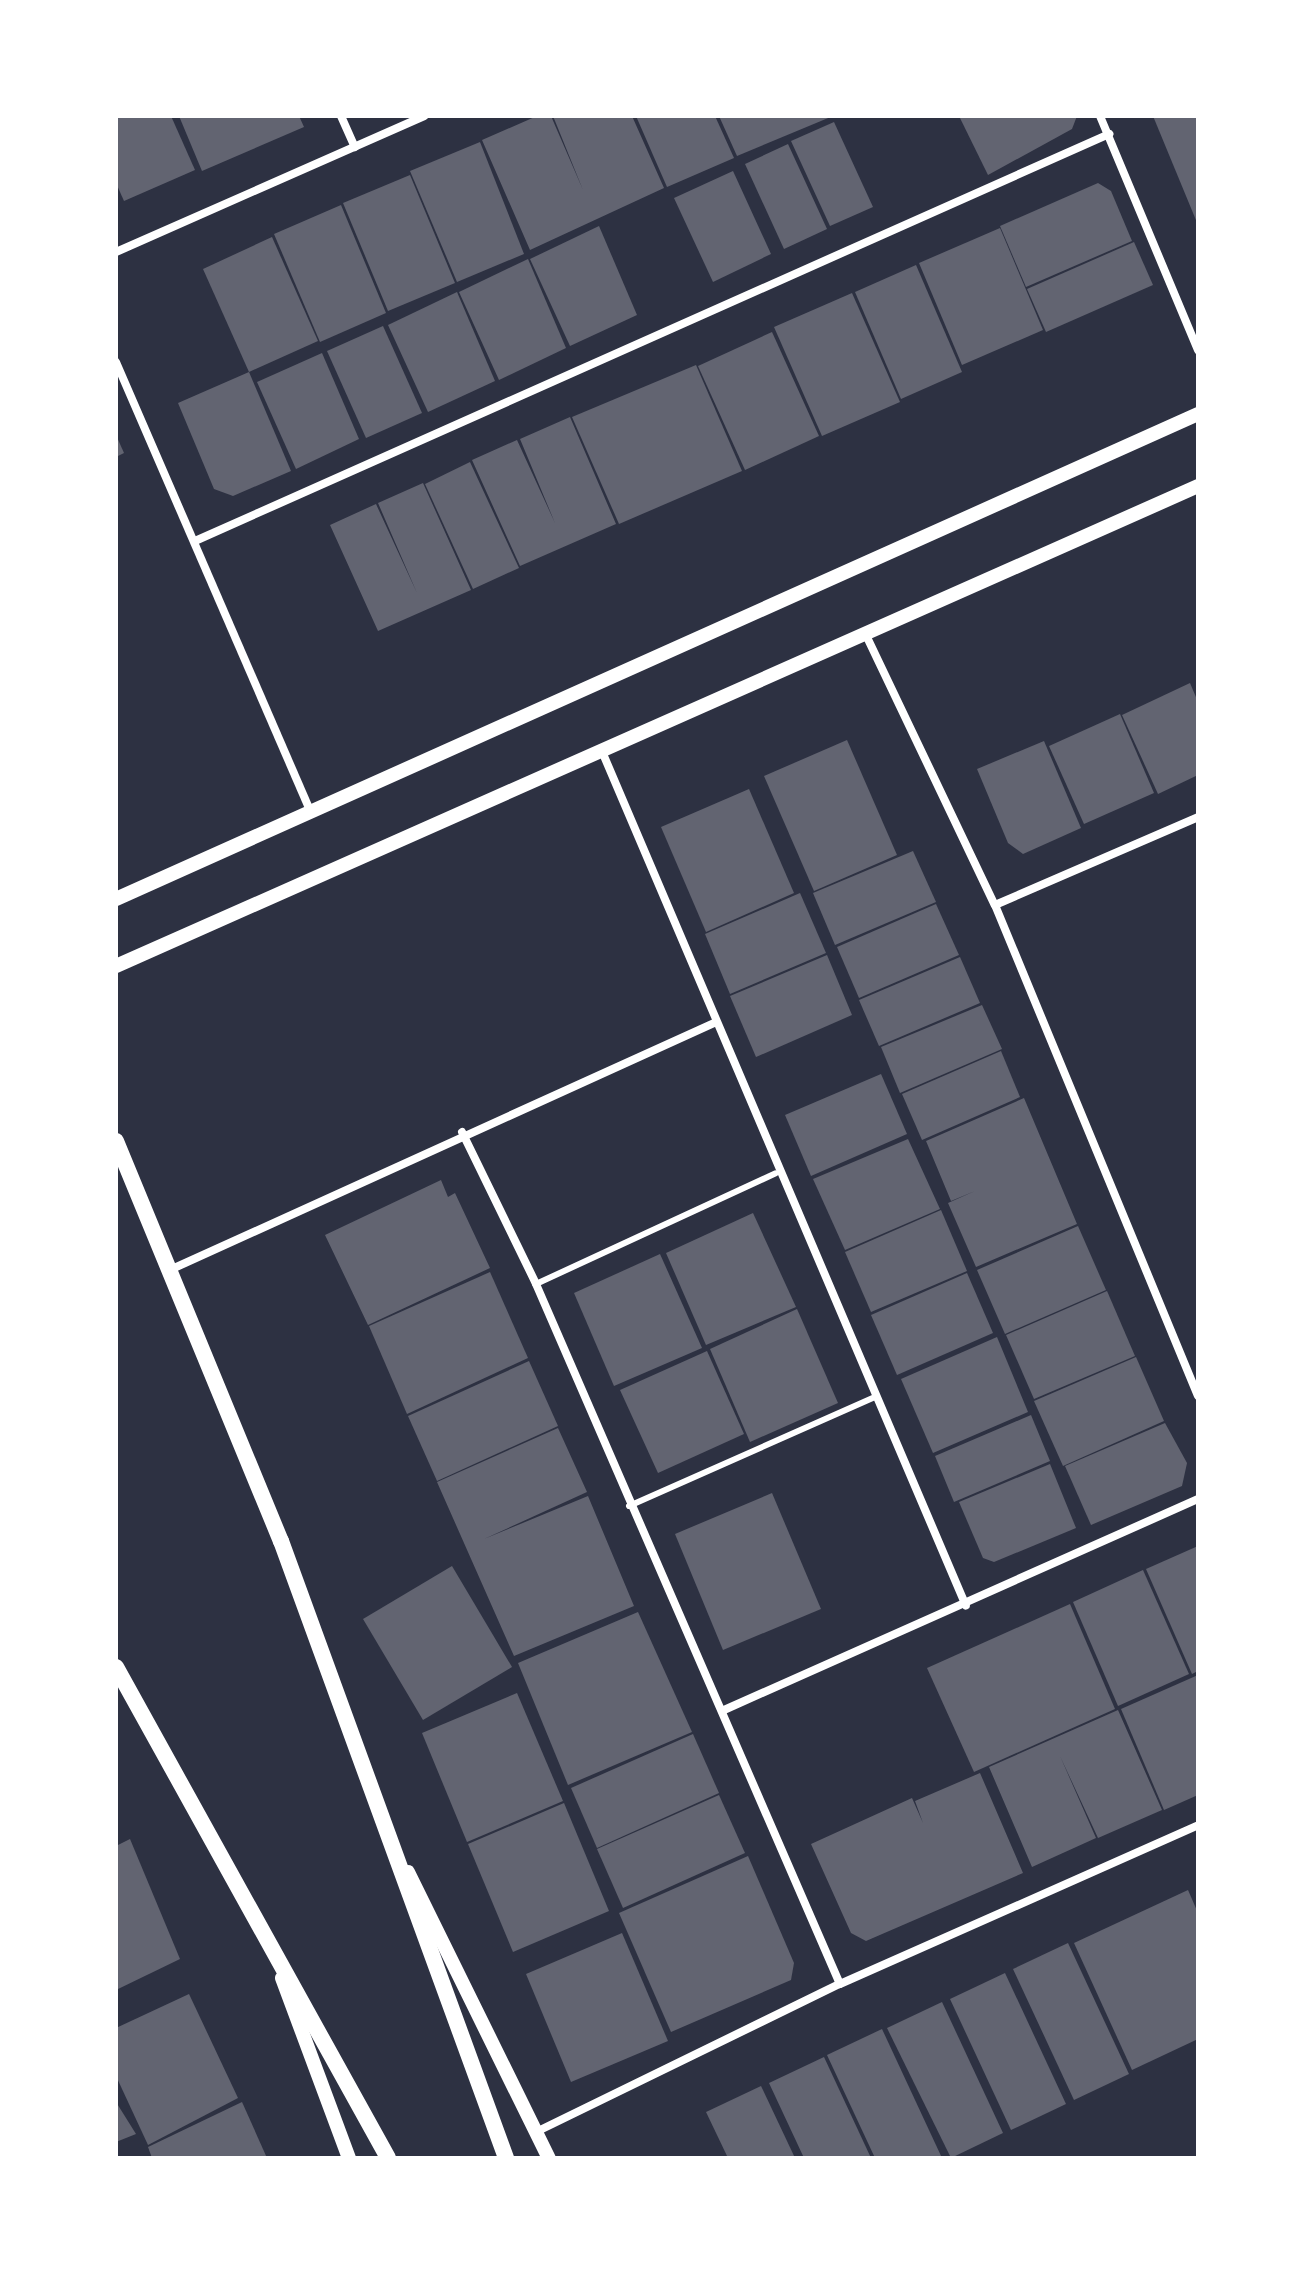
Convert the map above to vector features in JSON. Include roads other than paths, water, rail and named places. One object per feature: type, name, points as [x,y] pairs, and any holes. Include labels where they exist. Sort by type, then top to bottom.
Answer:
[{"type":"main road","points":[[116,1141],[172,1269],[387,1831],[506,2158]]},
{"type":"main road","points":[[117,1673],[388,2158]]},
{"type":"street","points":[[341,116],[355,147]]},
{"type":"street","points":[[116,252],[424,116]]},
{"type":"street","points":[[1100,116],[1198,350]]},
{"type":"street","points":[[195,541],[1109,134]]},
{"type":"street","points":[[116,362],[309,807]]},
{"type":"street","points":[[116,899],[309,807],[1198,414]]},
{"type":"street","points":[[116,966],[1198,486]]},
{"type":"street","points":[[864,632],[995,905],[1198,1396]]},
{"type":"street","points":[[601,749],[776,1173],[966,1606]]},
{"type":"street","points":[[995,905],[1198,817]]},
{"type":"street","points":[[172,1269],[462,1132],[714,1023]]},
{"type":"street","points":[[462,1132],[536,1284],[629,1506],[724,1710],[840,1984]]},
{"type":"street","points":[[724,1710],[966,1606],[1198,1499]]},
{"type":"street","points":[[538,2131],[840,1984],[1198,1825]]},
{"type":"street","points":[[387,1831],[549,2158]]},
{"type":"street","points":[[273,1951],[349,2158]]},
{"type":"lane","points":[[536,1284],[776,1173]]},
{"type":"lane","points":[[629,1506],[875,1397]]}]
